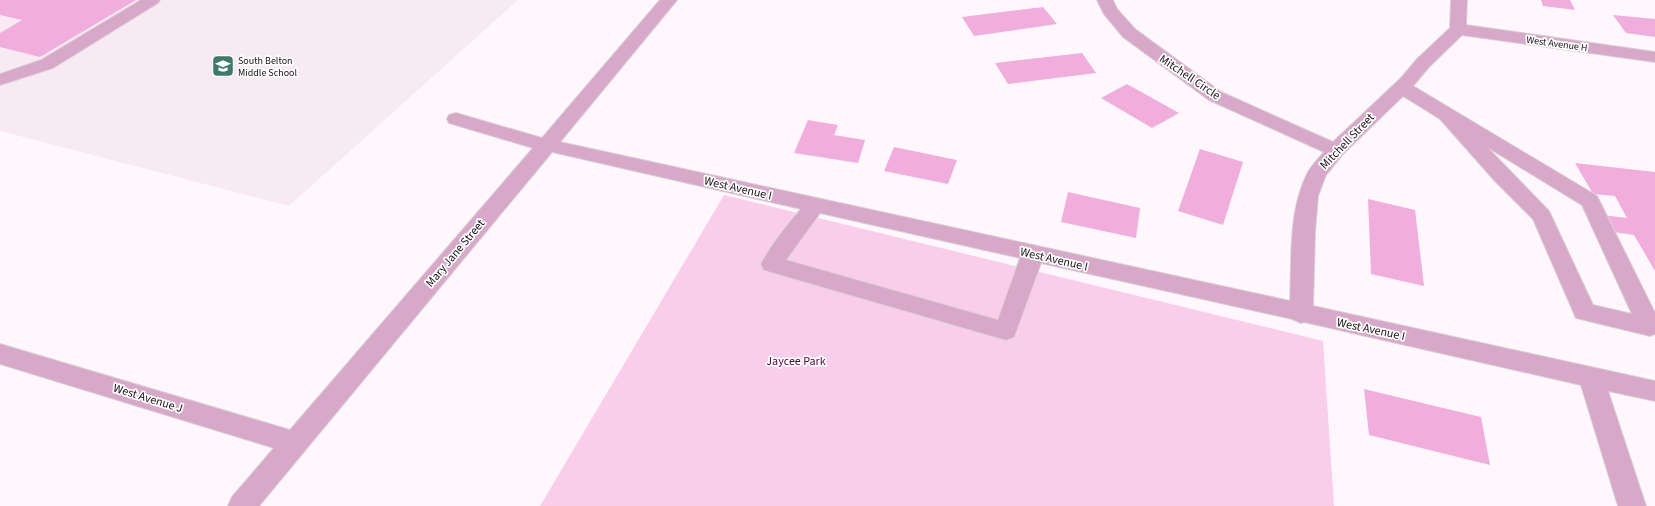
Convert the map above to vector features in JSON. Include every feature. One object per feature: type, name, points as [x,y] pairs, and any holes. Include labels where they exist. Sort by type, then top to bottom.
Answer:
[{"type":"street","points":[[0,80],[46,64],[152,0]]},
{"type":"street","name":"Mary Jane Street","points":[[242,506],[669,0]]},
{"type":"street","name":"Mitchell Circle","points":[[1105,0],[1110,11],[1129,32],[1162,58],[1216,96],[1336,150]]},
{"type":"street","points":[[1458,28],[1459,0]]},
{"type":"street","name":"Mitchell Street","points":[[1301,314],[1304,232],[1308,196],[1317,173],[1336,150],[1401,87],[1458,28]]},
{"type":"street","name":"West Avenue H","points":[[1458,28],[1655,57]]},
{"type":"street","points":[[1401,87],[1590,201],[1652,327]]},
{"type":"street","points":[[1446,114],[1542,216],[1584,312],[1652,327]]},
{"type":"street","name":"West Avenue I","points":[[456,119],[546,145],[1301,314],[1655,391]]},
{"type":"street","points":[[815,205],[792,234],[772,264],[1006,332],[1017,295],[1033,254]]},
{"type":"street","name":"West Avenue J","points":[[0,354],[295,443]]},
{"type":"street","points":[[1591,377],[1632,506]]},
{"type":"shaded area","name":"South Belton Middle School","points":[[0,0],[518,0],[289,206],[0,131]]},
{"type":"green space","name":"Jaycee Park","points":[[724,195],[1323,341],[1334,506],[540,506]]},
{"type":"building","points":[[0,0],[136,0],[40,57],[0,47],[0,33],[22,20],[0,15]]},
{"type":"building","points":[[1541,0],[1570,0],[1575,10],[1543,6]]},
{"type":"building","points":[[1043,7],[1057,24],[974,36],[962,17]]},
{"type":"building","points":[[1613,15],[1655,19],[1655,37],[1626,33]]},
{"type":"building","points":[[1082,53],[1096,73],[1008,84],[995,63]]},
{"type":"building","points":[[1127,84],[1179,113],[1152,128],[1101,98]]},
{"type":"building","points":[[808,120],[838,125],[834,135],[865,140],[858,163],[794,153]]},
{"type":"building","points":[[894,147],[957,160],[948,184],[884,171]]},
{"type":"building","points":[[1200,149],[1243,162],[1223,225],[1178,211]]},
{"type":"building","points":[[1575,163],[1655,172],[1655,271],[1634,235],[1613,232],[1603,215],[1627,218],[1615,196],[1593,194]]},
{"type":"building","points":[[1068,192],[1140,208],[1136,238],[1061,222]]},
{"type":"building","points":[[1368,199],[1415,210],[1424,286],[1371,274]]},
{"type":"building","points":[[1364,389],[1481,417],[1490,465],[1369,435]]},
{"type":"place","name":"South Belton Middle School","points":[[223,66]]}]
